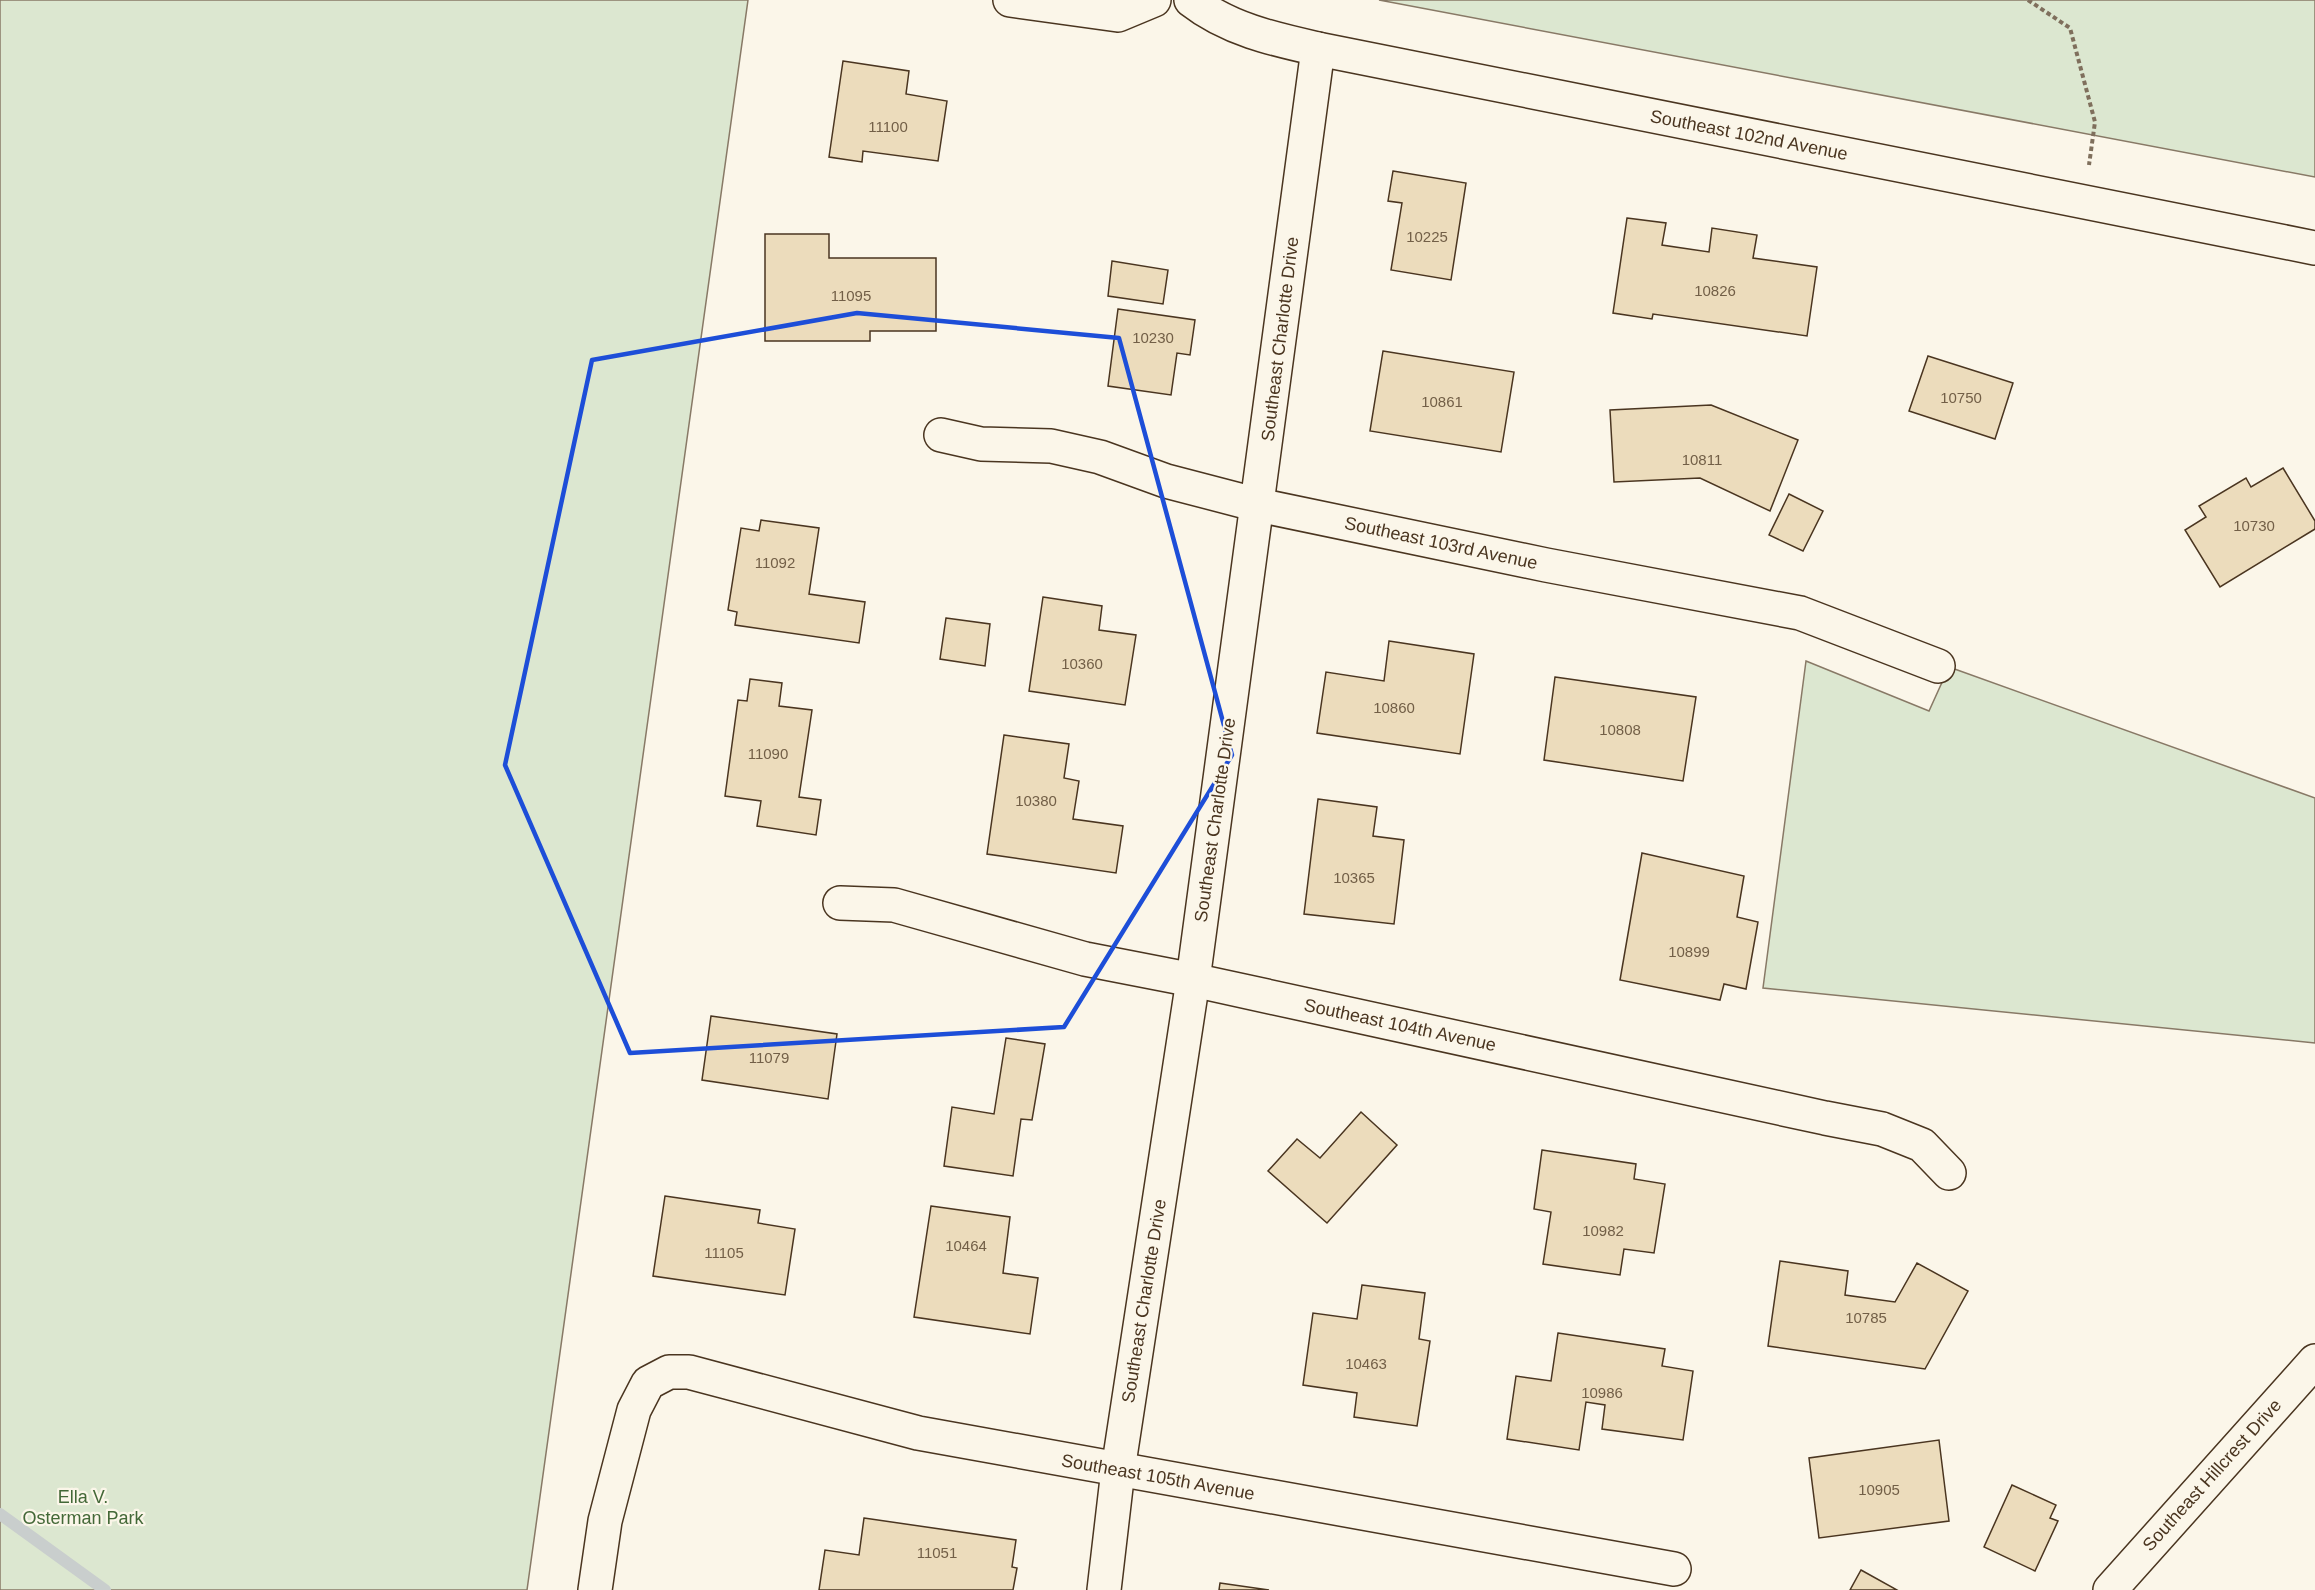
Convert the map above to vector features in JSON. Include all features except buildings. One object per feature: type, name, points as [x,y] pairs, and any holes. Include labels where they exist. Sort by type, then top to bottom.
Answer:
[{"type":"street","points":[[1010,0],[1118,15],[1154,0]]},
{"type":"street","name":"Southeast 102nd Avenue","points":[[1191,0],[1206,12],[1255,34],[1318,50],[2315,248]]},
{"type":"street","name":"Southeast Charlotte Drive","points":[[1104,1590],[1118,1470],[1193,980],[1318,50]]},
{"type":"street","name":"Southeast 103rd Avenue","points":[[940,435],[981,444],[1052,446],[1100,457],[1166,481],[1258,505],[1546,565],[1800,614],[1938,666]]},
{"type":"street","name":"Southeast 104th Avenue","points":[[840,903],[894,905],[968,925],[1021,943],[1084,959],[1193,980],[1882,1129],[1922,1145],[1949,1173]]},
{"type":"street","name":"Southeast Hillcrest Drive","points":[[2110,1590],[2315,1360]]},
{"type":"street","name":"Southeast 105th Avenue","points":[[595,1590],[605,1521],[634,1410],[648,1383],[669,1372],[689,1372],[918,1433],[1674,1569]]},
{"type":"path","points":[[2028,0],[2070,28],[2095,122],[2083,201]]},
{"type":"highlighted area","points":[[857,313],[1119,338],[1232,755],[1064,1027],[630,1053],[505,765],[592,360]]},
{"type":"green space","name":"Ella V. Osterman Park","points":[[0,0],[748,0],[527,1590],[0,1590]]},
{"type":"green space","points":[[1379,0],[2315,0],[2315,177]]},
{"type":"green space","points":[[1806,661],[1929,711],[1949,667],[2315,798],[2315,1043],[1763,988]]},
{"type":"waterway","points":[[0,1514],[105,1590]]}]
